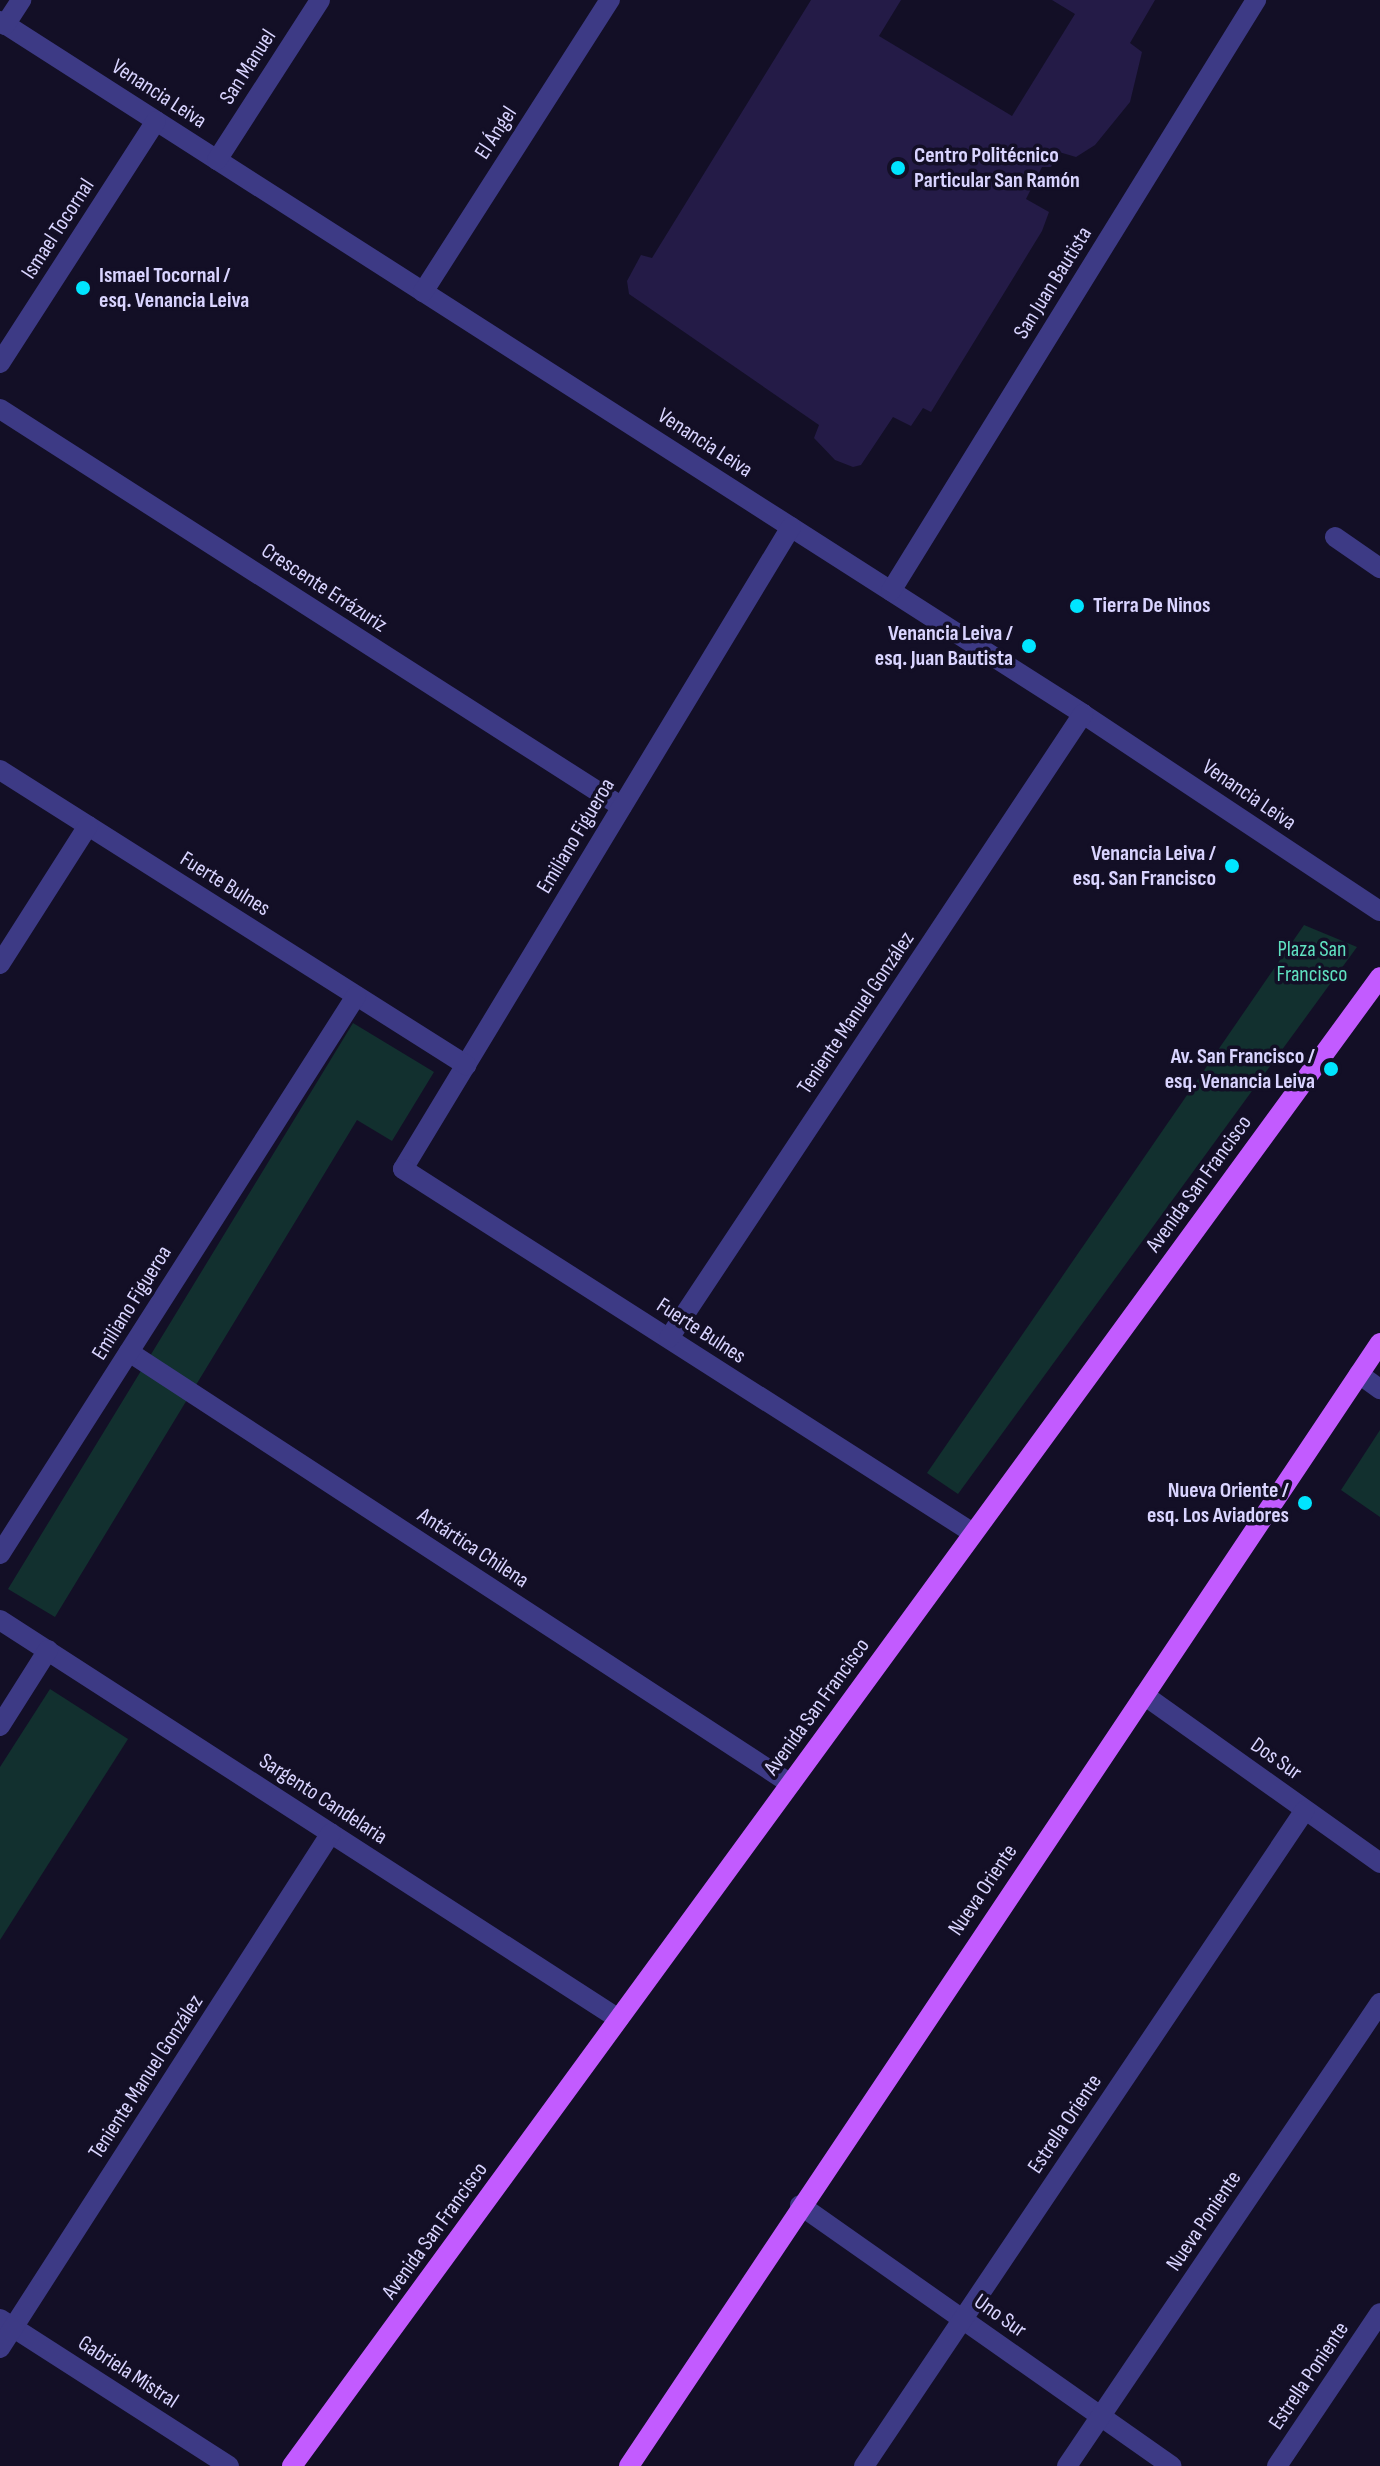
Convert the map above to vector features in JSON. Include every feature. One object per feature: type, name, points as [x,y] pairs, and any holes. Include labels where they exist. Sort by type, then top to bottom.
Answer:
[{"type":"main road","name":"Avenida San Francisco","points":[[292,2466],[1380,977]]},
{"type":"main road","name":"Nueva Oriente","points":[[629,2466],[800,2205],[1380,1343]]},
{"type":"street","points":[[3,23],[21,0]]},
{"type":"street","name":"San Manuel","points":[[217,160],[320,0]]},
{"type":"street","name":"El Ángel","points":[[423,292],[610,0]]},
{"type":"street","name":"San Juan Bautista","points":[[891,591],[1256,0]]},
{"type":"street","name":"Venancia Leiva","points":[[3,23],[1083,714],[1380,911]]},
{"type":"street","name":"Ismael Tocornal","points":[[0,363],[156,121]]},
{"type":"street","name":"Crescente Errázuriz","points":[[0,409],[622,807]]},
{"type":"street","name":"Emiliano Figueroa","points":[[403,1169],[791,527]]},
{"type":"street","points":[[1335,537],[1380,568]]},
{"type":"street","name":"Teniente Manuel González","points":[[669,1338],[1083,714]]},
{"type":"street","name":"Fuerte Bulnes","points":[[0,770],[466,1065]]},
{"type":"street","points":[[0,964],[88,826]]},
{"type":"street","name":"Emiliano Figueroa","points":[[0,1554],[356,996]]},
{"type":"street","name":"Fuerte Bulnes","points":[[403,1169],[973,1533]]},
{"type":"street","name":"Antártica Chilena","points":[[129,1352],[791,1784]]},
{"type":"street","points":[[1359,1374],[1380,1389]]},
{"type":"street","name":"Sargento Candelaria","points":[[0,1620],[619,2019]]},
{"type":"street","points":[[0,1726],[48,1650]]},
{"type":"street","name":"Dos Sur","points":[[1144,1695],[1380,1863]]},
{"type":"street","name":"Estrella Oriente","points":[[864,2466],[1305,1810]]},
{"type":"street","name":"Teniente Manuel González","points":[[0,2348],[7,2323],[331,1833]]},
{"type":"street","name":"Nueva Poniente","points":[[1067,2466],[1380,2003]]},
{"type":"street","name":"Uno Sur","points":[[800,2205],[1172,2466]]},
{"type":"street","name":"Estrella Poniente","points":[[1277,2466],[1380,2313]]},
{"type":"street","name":"Gabriela Mistral","points":[[7,2323],[229,2466]]},
{"type":"green space","name":"Plaza San Francisco","points":[[1304,925],[1357,947],[958,1494],[927,1473]]},
{"type":"green space","points":[[353,1023],[434,1072],[392,1141],[357,1120],[55,1617],[8,1589]]},
{"type":"green space","points":[[1380,1430],[1380,1517],[1341,1490]]},
{"type":"green space","points":[[50,1689],[128,1739],[0,1940],[0,1767]]},
{"type":"building","name":"Centro Politécnico Particular San Ramón","points":[[811,0],[901,0],[879,36],[1012,116],[1075,14],[1052,0],[1155,0],[1130,43],[1142,52],[1130,102],[1095,145],[1076,157],[1059,152],[1051,167],[1042,167],[1026,199],[1049,212],[1042,231],[931,412],[923,408],[911,426],[893,417],[861,465],[853,467],[835,460],[814,438],[819,425],[629,294],[627,281],[641,255],[652,258]]},
{"type":"place","name":"Centro Politécnico Particular San Ramón","points":[[898,168]]},
{"type":"place","name":"Ismael Tocornal / esq. Venancia Leiva","points":[[83,288]]},
{"type":"place","name":"Tierra De Ninos","points":[[1077,606]]},
{"type":"place","name":"Venancia Leiva / esq. Juan Bautista","points":[[1029,646]]},
{"type":"place","name":"Venancia Leiva / esq. San Francisco","points":[[1232,866]]},
{"type":"place","name":"Av. San Francisco / esq. Venancia Leiva","points":[[1331,1069]]},
{"type":"place","name":"Nueva Oriente / esq. Los Aviadores","points":[[1305,1503]]}]
